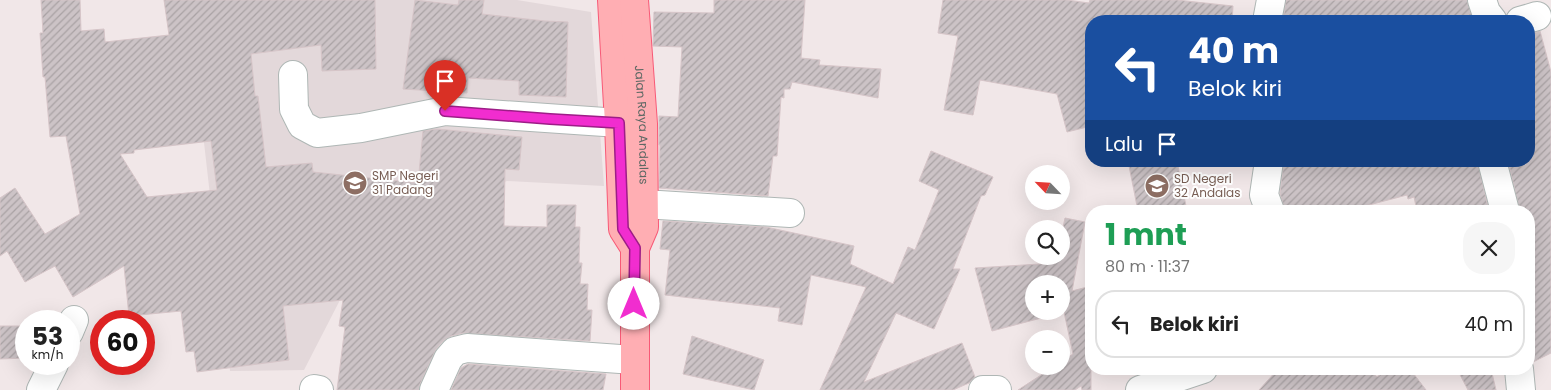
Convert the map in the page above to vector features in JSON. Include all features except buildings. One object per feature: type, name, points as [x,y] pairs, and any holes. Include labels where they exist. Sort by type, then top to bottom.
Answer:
[{"type":"main road","name":"Jalan Raya Andalas","points":[[612,0],[623,229],[635,248]]},
{"type":"main road","name":"Jalan Raya Andalas","points":[[634,0],[642,124],[644,227],[635,248],[635,390]]},
{"type":"street","points":[[1268,15],[1271,0]]},
{"type":"street","points":[[1482,0],[1488,15]]},
{"type":"street","points":[[293,75],[294,109],[302,125],[317,133],[361,128],[445,111],[619,123]]},
{"type":"street","points":[[1268,167],[1264,195],[1268,205]]},
{"type":"street","points":[[1494,167],[1503,205]]},
{"type":"street","points":[[643,204],[790,213]]},
{"type":"street","points":[[434,390],[448,358],[455,351],[468,348],[634,360]]},
{"type":"street","points":[[41,390],[48,375]]},
{"type":"street","points":[[1519,375],[1520,390]]},
{"type":"street","points":[[1140,390],[1199,378]]},
{"type":"street","points":[[982,390],[997,390]]},
{"type":"shaded area","name":"SMP Negeri 31 Padang","points":[[192,0],[517,0],[591,12],[604,186],[507,181],[472,196],[341,235],[340,300],[304,370],[230,371],[197,81]]},
{"type":"place","name":"SMP Negeri 31 Padang","points":[[355,183]]},
{"type":"place","name":"SD Negeri 32 Andalas","points":[[1157,186]]},
{"type":"route","points":[[445,111],[619,123],[623,229],[635,248],[634,304]]}]
